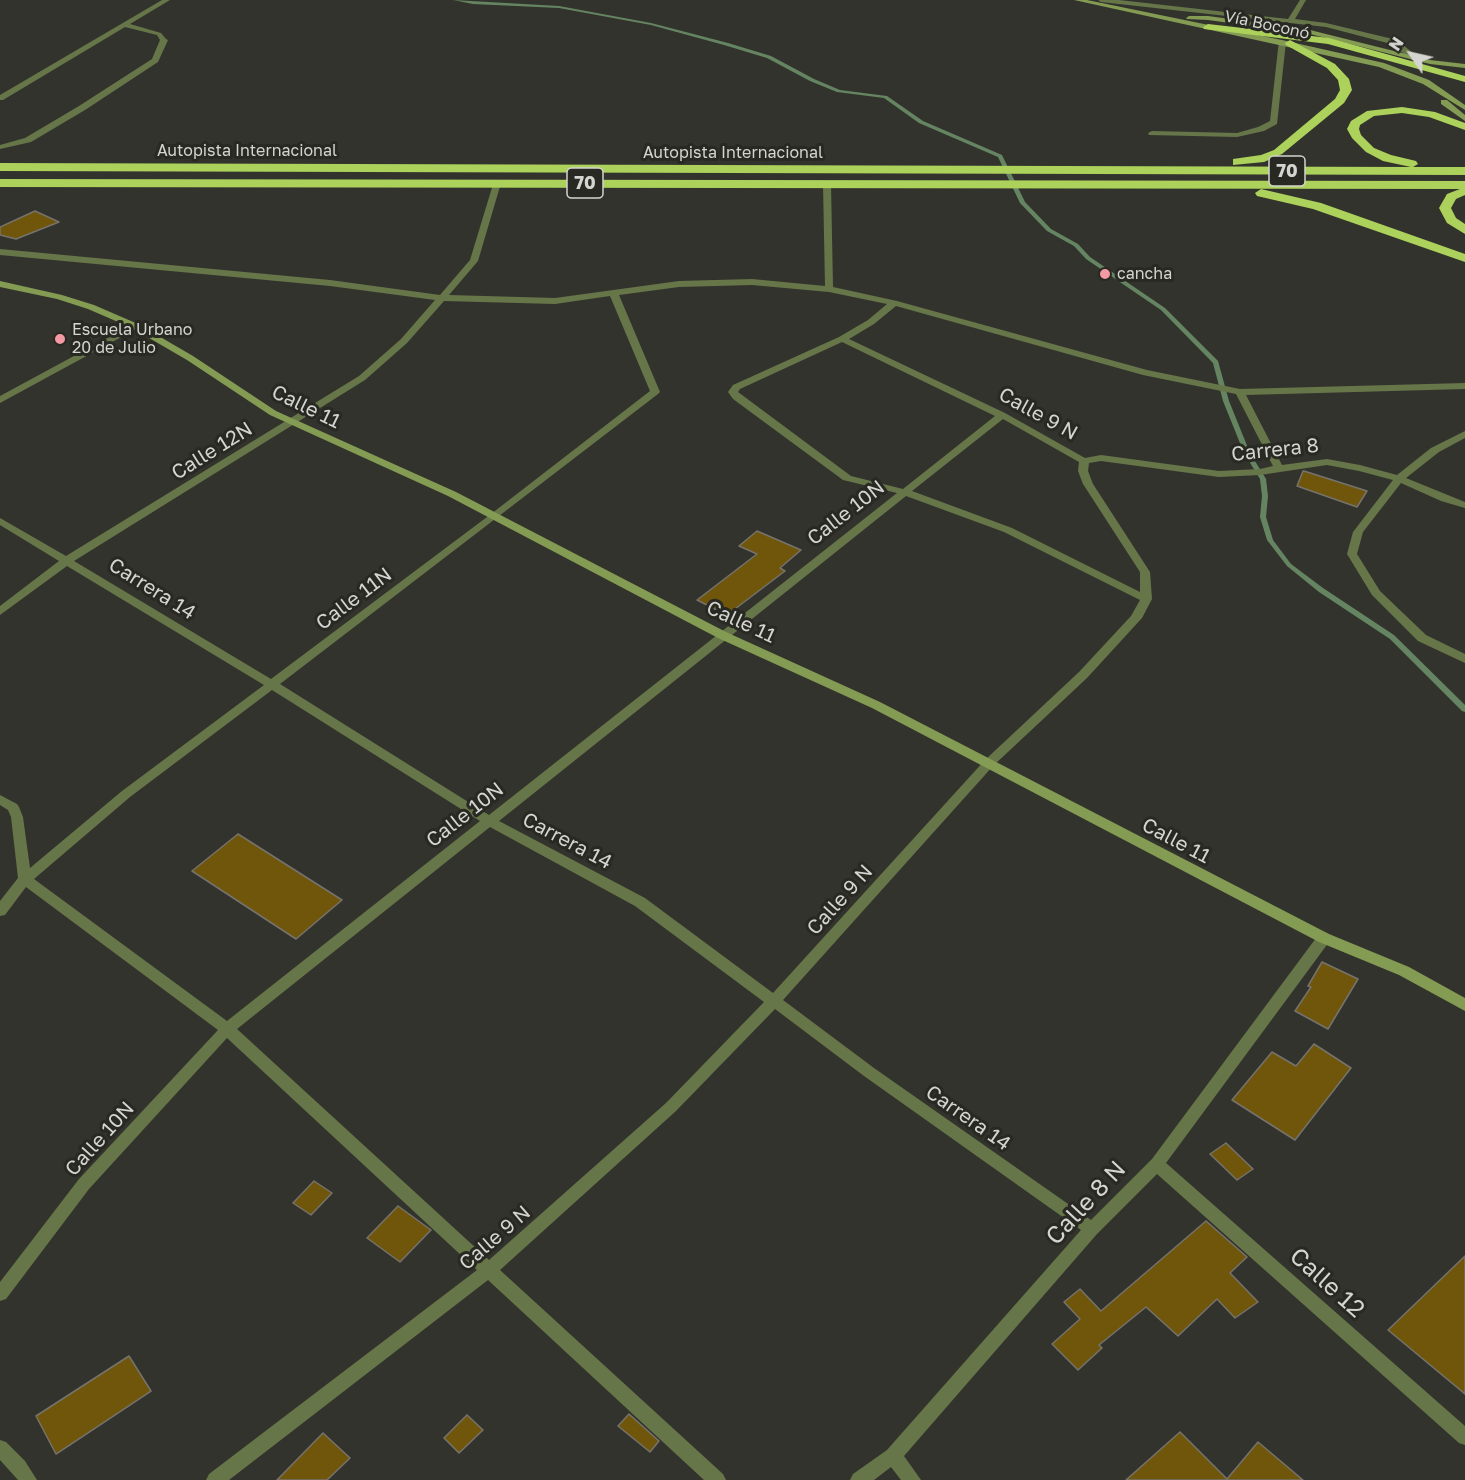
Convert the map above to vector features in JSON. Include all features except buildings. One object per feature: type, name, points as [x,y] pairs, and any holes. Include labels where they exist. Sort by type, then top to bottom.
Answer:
[{"type":"highway","points":[[1208,27],[1318,39],[1465,79]]},
{"type":"highway","points":[[1119,171],[1246,161],[1271,155],[1284,148],[1340,100],[1346,90],[1343,79],[1331,66],[1286,43]]},
{"type":"highway","points":[[1460,171],[1383,156],[1362,143],[1354,132],[1354,126],[1358,120],[1371,113],[1402,110],[1431,114],[1465,127]]},
{"type":"highway","name":"Autopista Internacional","points":[[0,165],[16,167],[1460,171]]},
{"type":"highway","name":"Autopista Internacional","points":[[0,183],[1465,185]]},
{"type":"highway","points":[[1170,184],[1290,198],[1465,258]]},
{"type":"highway","points":[[1465,191],[1452,197],[1445,208],[1451,220],[1465,230]]},
{"type":"street","points":[[0,98],[167,0]]},
{"type":"street","name":"Vía Boconó","points":[[1077,0],[1381,65],[1426,81],[1465,108]]},
{"type":"street","points":[[1101,0],[1291,20],[1340,28],[1394,42],[1415,58]]},
{"type":"street","points":[[1291,20],[1303,0]]},
{"type":"street","points":[[1173,20],[1208,18],[1331,36],[1445,65],[1465,66]]},
{"type":"street","points":[[0,147],[28,140],[91,103],[155,60],[164,40],[159,34],[124,25]]},
{"type":"street","points":[[1331,36],[1340,28]]},
{"type":"street","points":[[1152,133],[1237,135],[1261,129],[1274,122],[1286,43]]},
{"type":"street","name":"Vía Boconó","points":[[1381,65],[1424,88],[1465,119]]},
{"type":"street","name":"Calle 12N","points":[[0,611],[68,560],[362,378],[404,341],[474,261],[497,183]]},
{"type":"street","points":[[827,184],[829,289]]},
{"type":"street","points":[[0,252],[330,283],[443,298],[555,301],[679,284],[752,282],[829,289],[894,303],[1146,373],[1240,392],[1465,386]]},
{"type":"street","name":"Calle 11","points":[[0,284],[59,297],[91,307],[135,326],[190,358],[249,399],[293,422],[421,479],[722,635],[865,700],[1324,938],[1404,971],[1465,1005]]},
{"type":"street","name":"Calle 11N","points":[[0,911],[26,879],[126,794],[273,685],[656,392],[614,294]]},
{"type":"street","points":[[894,303],[871,322],[842,339],[736,387],[733,392],[847,478],[904,492],[1008,530],[1146,599]]},
{"type":"street","points":[[0,400],[135,326]]},
{"type":"street","name":"Calle 9 N","points":[[215,1480],[489,1270],[672,1107],[774,1001],[989,763],[1083,675],[1136,618],[1146,599],[1145,572],[1088,484],[1083,471],[1084,461],[1002,415],[842,339]]},
{"type":"street","points":[[1240,392],[1279,468]]},
{"type":"street","name":"Calle 10N","points":[[0,1294],[84,1184],[227,1029],[1002,415]]},
{"type":"street","points":[[1465,434],[1435,450],[1399,479],[1358,532],[1352,554],[1376,593],[1422,638],[1465,659]]},
{"type":"street","name":"Carrera 8","points":[[1084,461],[1101,458],[1219,474],[1260,472],[1327,462],[1399,479],[1465,505]]},
{"type":"street","name":"Carrera 14","points":[[0,521],[273,685],[489,821],[640,902],[869,1072],[1092,1229]]},
{"type":"street","points":[[0,799],[13,807],[17,817],[26,879],[227,1029],[717,1480]]},
{"type":"street","name":"Calle 8 N","points":[[859,1480],[893,1456],[1092,1229],[1156,1164],[1324,938]]},
{"type":"street","name":"Calle 12","points":[[1156,1164],[1465,1437]]},
{"type":"street","points":[[0,1448],[28,1480]]},
{"type":"street","points":[[893,1456],[912,1480]]},
{"type":"waterway","points":[[455,0],[559,7],[651,24],[726,44],[769,57],[812,80],[839,91],[885,97],[921,122],[1000,156],[1023,203],[1049,230],[1076,245],[1088,258],[1163,309],[1216,362],[1226,401],[1247,453],[1263,479],[1265,496],[1263,517],[1270,540],[1289,565],[1321,590],[1392,637],[1465,709]]},
{"type":"place","name":"cancha","points":[[1105,274]]},
{"type":"place","name":"Escuela Urbano 20 de Julio","points":[[60,339]]}]
